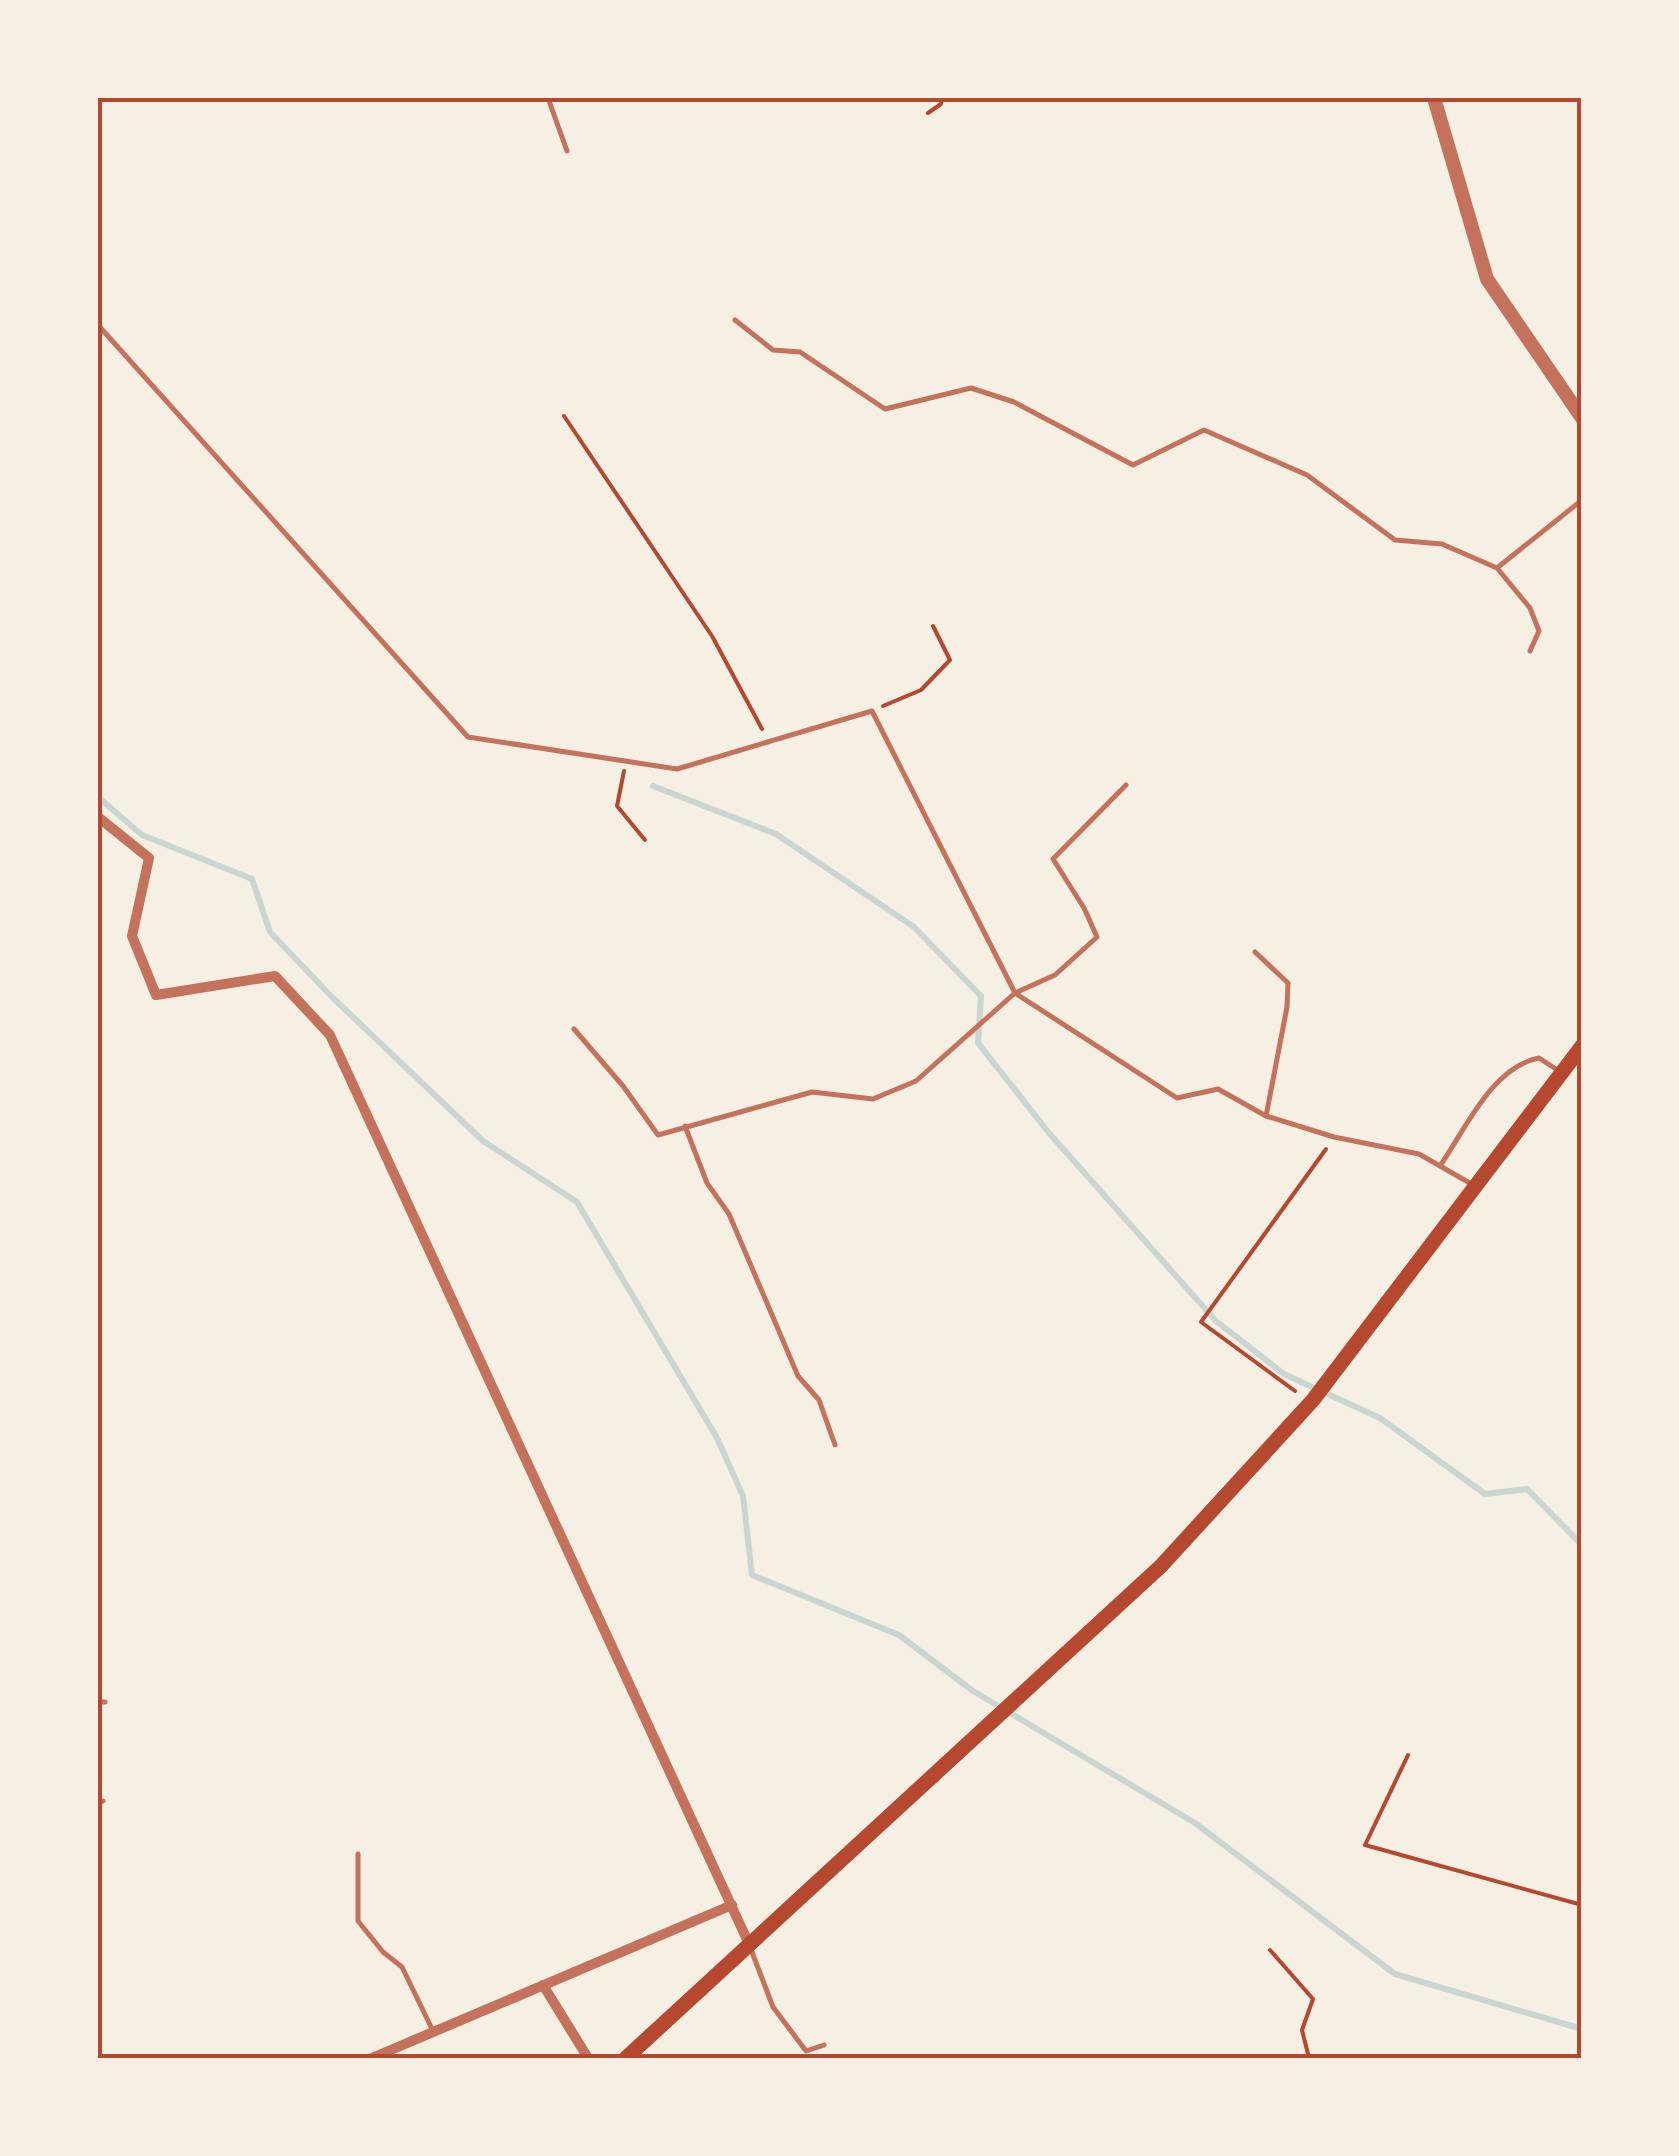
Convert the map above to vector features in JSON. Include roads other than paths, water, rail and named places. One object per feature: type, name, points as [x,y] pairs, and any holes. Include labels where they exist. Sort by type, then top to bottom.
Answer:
[{"type":"main road","points":[[626,2058],[1161,1566],[1302,1414],[1582,1046]]},
{"type":"street","points":[[1434,98],[1487,280],[1582,418]]},
{"type":"street","points":[[98,817],[149,858],[132,936],[156,995],[274,976],[330,1035],[749,1944]]},
{"type":"street","points":[[372,2058],[732,1905]]},
{"type":"street","points":[[543,1985],[588,2058]]},
{"type":"lane","points":[[548,98],[567,151]]},
{"type":"lane","points":[[735,320],[772,350],[800,352],[885,410],[972,388],[1014,402],[1132,465],[1204,430],[1307,475],[1394,540],[1442,544],[1497,568],[1530,608],[1539,631],[1530,650]]},
{"type":"lane","points":[[98,326],[468,737],[677,770],[872,711],[1015,994],[1177,1098],[1218,1090],[1266,1116],[1334,1137],[1418,1154],[1476,1187]]},
{"type":"lane","points":[[1497,568],[1582,500]]},
{"type":"lane","points":[[574,1029],[658,1134],[812,1092],[872,1100],[916,1081],[1015,994],[1056,975],[1096,937],[1084,908],[1053,858],[1126,785]]},
{"type":"lane","points":[[1255,952],[1288,983],[1266,1116]]},
{"type":"lane","points":[[1440,1166],[1496,1084],[1528,1060],[1540,1058],[1561,1073]]},
{"type":"lane","points":[[685,1126],[707,1183],[729,1214],[798,1376],[819,1400],[835,1446]]},
{"type":"lane","points":[[358,1854],[358,1921],[383,1952],[402,1967],[434,2032]]},
{"type":"lane","points":[[749,1944],[773,2007],[784,2022],[806,2051],[824,2045]]},
{"type":"waterway","points":[[653,786],[776,834],[914,927],[981,996],[978,1043],[1049,1133],[1216,1321],[1284,1374],[1380,1418],[1485,1494],[1527,1489],[1582,1545]]},
{"type":"waterway","points":[[98,797],[142,835],[252,879],[270,932],[332,997],[483,1141],[577,1202],[717,1438],[743,1496],[752,1575],[899,1635],[973,1691],[1195,1823],[1395,1974],[1582,2029]]}]
